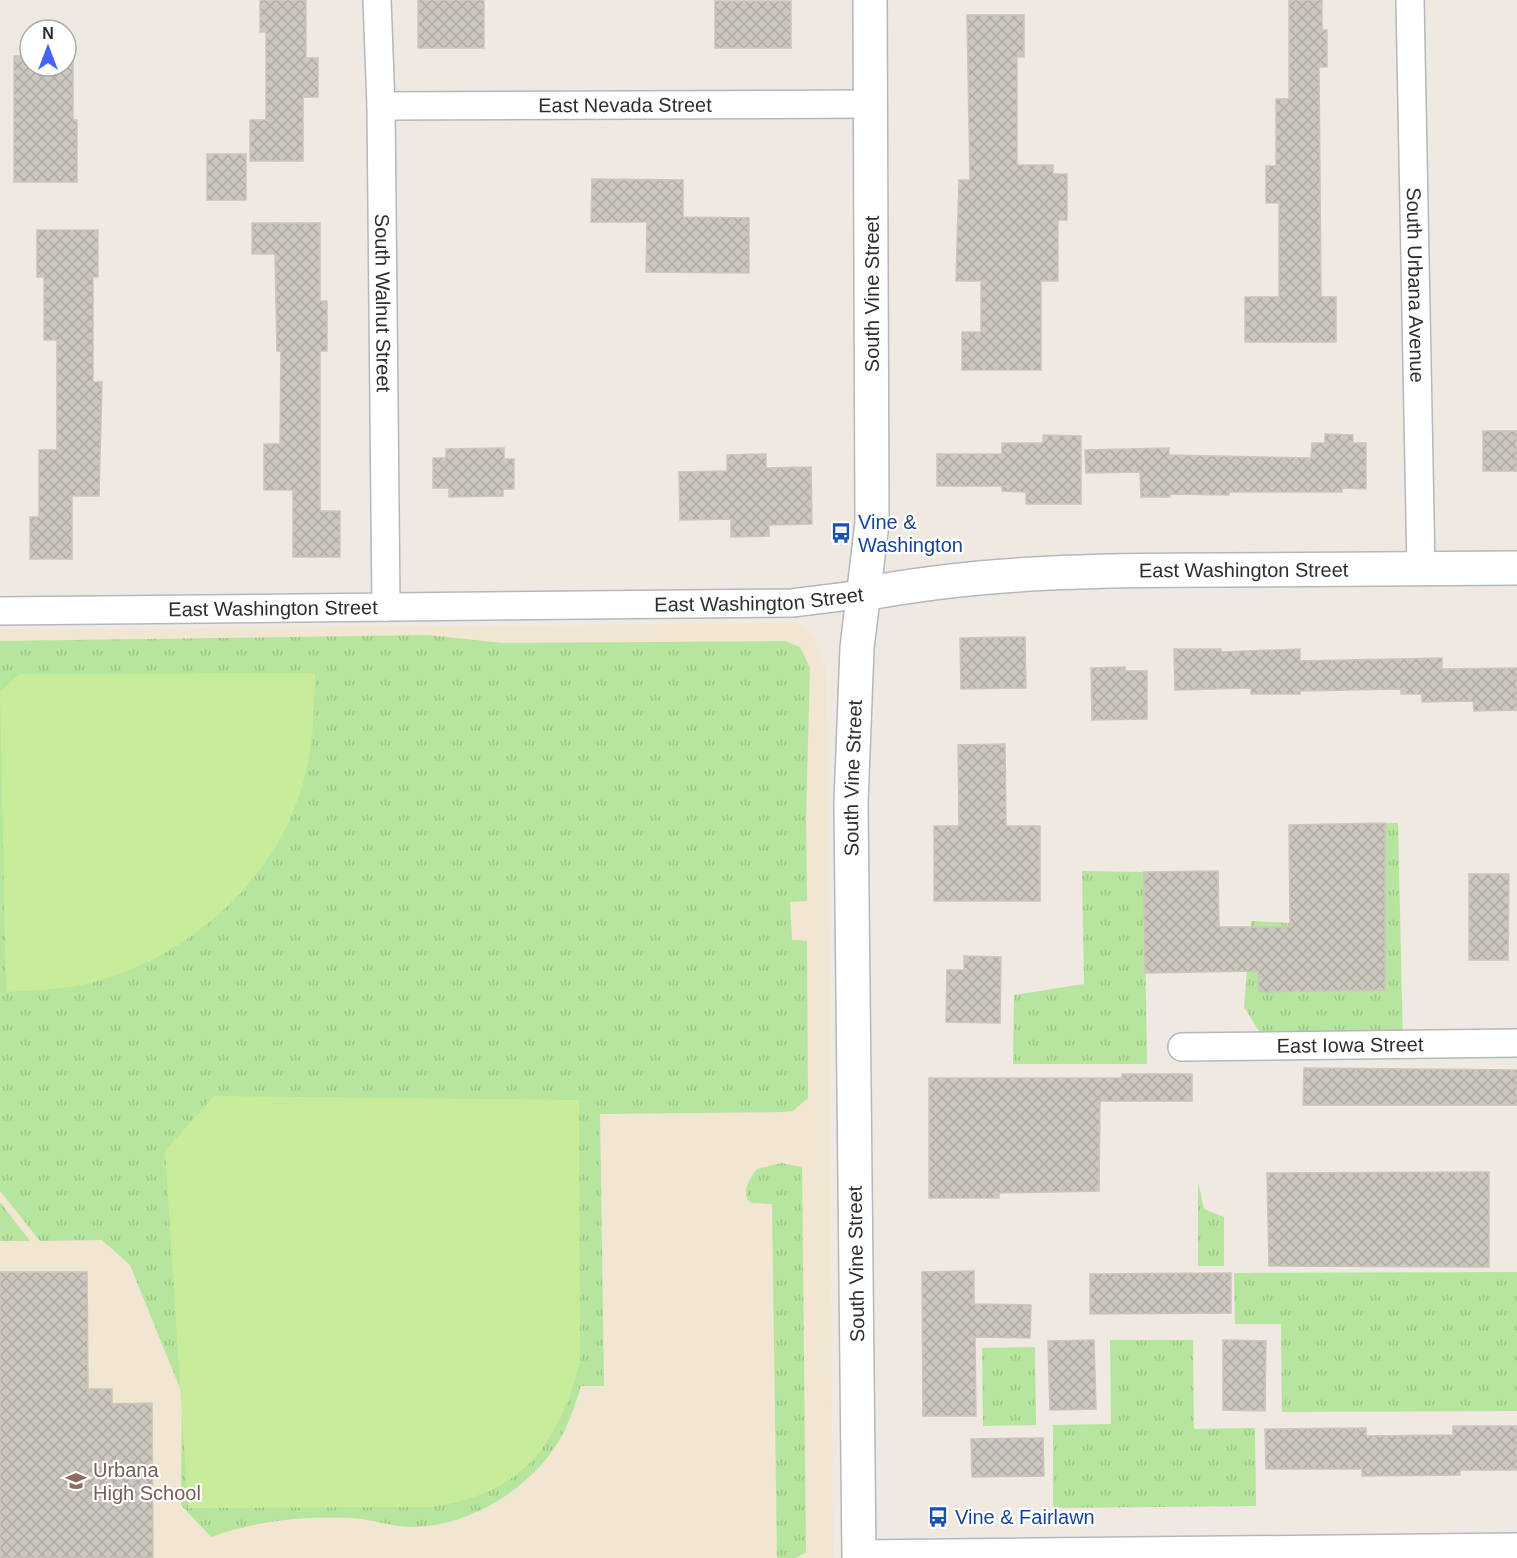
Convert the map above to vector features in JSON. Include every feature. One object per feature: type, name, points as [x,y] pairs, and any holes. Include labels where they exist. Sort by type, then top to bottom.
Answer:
[{"type":"main road","name":"South Vine Street","points":[[859,1556],[851,802],[857,648],[872,523],[870,0]]},
{"type":"main road","name":"East Washington Street","points":[[864,594],[933,581],[1016,574],[1128,570],[1517,568]]},
{"type":"street","name":"South Walnut Street","points":[[377,0],[381,106],[386,607]]},
{"type":"street","name":"South Urbana Avenue","points":[[1410,0],[1421,569]]},
{"type":"street","name":"East Nevada Street","points":[[381,106],[872,104]]},
{"type":"street","name":"East Washington Street","points":[[0,611],[792,603],[864,594]]},
{"type":"street","name":"East Iowa Street","points":[[1182,1047],[1517,1043]]},
{"type":"street","points":[[859,1556],[1517,1547]]},
{"type":"shaded area","points":[[785,623],[798,625],[812,634],[824,662],[827,685],[833,1558],[0,1558],[0,630]]},
{"type":"green space","points":[[428,635],[502,643],[785,641],[800,647],[810,668],[806,818],[807,901],[790,902],[792,940],[807,941],[808,1098],[793,1111],[783,1112],[600,1114],[604,1386],[581,1386],[569,1421],[559,1441],[546,1459],[514,1490],[475,1513],[432,1525],[410,1527],[358,1519],[315,1518],[262,1523],[211,1537],[181,1505],[182,1393],[130,1265],[102,1240],[40,1241],[0,1191],[0,641]]},
{"type":"green space","points":[[315,673],[311,748],[295,808],[278,842],[257,873],[232,901],[204,926],[173,948],[140,966],[81,985],[6,992],[0,692],[19,674]]},
{"type":"green space","points":[[1385,823],[1398,823],[1403,1045],[1269,1047],[1244,1007],[1251,921],[1292,923]]},
{"type":"green space","points":[[1082,871],[1144,872],[1147,1064],[1013,1064],[1014,995],[1084,984]]},
{"type":"green space","points":[[214,1096],[579,1100],[580,1362],[571,1392],[547,1441],[531,1461],[512,1478],[490,1491],[431,1507],[188,1508],[165,1151]]},
{"type":"green space","points":[[781,1163],[802,1167],[806,1552],[796,1558],[777,1558],[772,1204],[751,1203],[746,1195],[748,1183],[757,1169]]},
{"type":"green space","points":[[1198,1182],[1204,1209],[1224,1217],[1224,1266],[1198,1266]]},
{"type":"green space","points":[[0,1202],[30,1241],[0,1241]]},
{"type":"green space","points":[[1517,1272],[1517,1411],[1282,1412],[1281,1324],[1235,1324],[1234,1273]]},
{"type":"green space","points":[[1110,1340],[1193,1340],[1194,1429],[1255,1428],[1256,1506],[1053,1508],[1053,1425],[1111,1424]]},
{"type":"green space","points":[[1035,1347],[1036,1425],[983,1426],[982,1348]]},
{"type":"building","points":[[260,0],[306,0],[306,58],[318,58],[318,97],[303,97],[303,161],[250,161],[250,120],[266,120],[266,32],[260,32]]},
{"type":"building","points":[[418,0],[484,0],[484,48],[418,48]]},
{"type":"building","points":[[1289,0],[1322,0],[1322,30],[1327,30],[1327,67],[1319,67],[1321,297],[1336,297],[1336,342],[1245,342],[1245,297],[1279,297],[1279,203],[1266,203],[1266,166],[1276,166],[1276,99],[1289,99]]},
{"type":"building","points":[[715,1],[791,1],[791,48],[715,48]]},
{"type":"building","points":[[967,15],[1024,15],[1024,57],[1017,57],[1017,165],[1053,165],[1053,174],[1067,174],[1067,220],[1058,220],[1058,281],[1041,281],[1041,370],[962,370],[962,332],[981,332],[981,281],[956,281],[959,180],[970,180]]},
{"type":"building","points":[[14,56],[18,56],[18,78],[73,78],[73,120],[77,120],[77,182],[14,182]]},
{"type":"building","points":[[207,154],[246,154],[246,200],[207,200]]},
{"type":"building","points":[[592,179],[683,180],[683,217],[749,218],[749,273],[646,272],[647,222],[591,222]]},
{"type":"building","points":[[252,223],[320,223],[320,301],[327,301],[327,351],[320,351],[320,511],[340,511],[340,557],[293,557],[293,490],[264,490],[264,444],[280,444],[281,351],[277,351],[275,254],[252,254]]},
{"type":"building","points":[[37,230],[98,230],[98,277],[93,277],[93,382],[102,382],[99,496],[72,496],[72,559],[30,559],[30,517],[39,517],[39,450],[57,450],[57,340],[44,340],[44,277],[37,277]]},
{"type":"building","points":[[1483,431],[1517,431],[1517,471],[1483,471]]},
{"type":"building","points":[[1325,434],[1353,435],[1353,443],[1366,443],[1366,489],[1342,488],[1342,492],[1229,492],[1229,495],[1170,494],[1170,497],[1141,497],[1140,472],[1086,473],[1085,450],[1169,448],[1169,455],[1311,458],[1312,443],[1325,443]]},
{"type":"building","points":[[1043,435],[1081,436],[1081,504],[1026,504],[1026,492],[1002,491],[1002,486],[937,486],[937,454],[1002,454],[1002,443],[1043,443]]},
{"type":"building","points":[[504,448],[504,459],[514,459],[514,489],[503,489],[503,496],[449,497],[449,488],[433,488],[433,458],[446,458],[446,449]]},
{"type":"building","points":[[766,454],[766,468],[811,467],[812,524],[769,525],[769,536],[731,537],[731,519],[680,520],[679,472],[727,471],[727,455]]},
{"type":"building","points":[[1025,637],[1026,688],[961,689],[960,638]]},
{"type":"building","points":[[1174,649],[1221,649],[1221,652],[1300,649],[1300,661],[1442,658],[1442,669],[1517,668],[1517,710],[1474,711],[1473,701],[1422,702],[1422,694],[1401,694],[1401,689],[1300,691],[1300,694],[1251,694],[1251,688],[1175,690]]},
{"type":"building","points":[[1125,667],[1125,671],[1147,671],[1147,719],[1092,720],[1091,668]]},
{"type":"building","points":[[1005,744],[1006,826],[1040,826],[1040,901],[934,901],[934,826],[959,826],[958,745]]},
{"type":"building","points":[[1385,823],[1385,990],[1259,992],[1258,971],[1145,973],[1144,872],[1218,871],[1219,927],[1290,927],[1289,825]]},
{"type":"building","points":[[1469,874],[1509,874],[1508,960],[1469,960]]},
{"type":"building","points":[[964,956],[1001,957],[1000,1023],[946,1022],[947,970],[964,970]]},
{"type":"building","points":[[1304,1068],[1517,1070],[1517,1105],[1303,1105]]},
{"type":"building","points":[[1122,1074],[1192,1074],[1192,1101],[1100,1101],[1099,1191],[999,1193],[999,1198],[929,1198],[929,1078],[1122,1078]]},
{"type":"building","points":[[1489,1172],[1489,1267],[1269,1266],[1267,1173]]},
{"type":"building","points":[[974,1271],[974,1304],[1031,1305],[1030,1338],[975,1337],[976,1416],[923,1416],[922,1272]]},
{"type":"building","name":"Urbana High School","points":[[0,1272],[87,1272],[88,1389],[112,1389],[112,1404],[152,1403],[153,1558],[0,1558]]},
{"type":"building","points":[[1231,1273],[1231,1313],[1090,1314],[1090,1274]]},
{"type":"building","points":[[1094,1340],[1096,1409],[1050,1410],[1048,1341]]},
{"type":"building","points":[[1223,1340],[1266,1341],[1265,1411],[1223,1410]]},
{"type":"building","points":[[1453,1426],[1517,1426],[1517,1470],[1460,1470],[1460,1475],[1362,1476],[1362,1469],[1266,1469],[1265,1429],[1366,1428],[1366,1436],[1453,1435]]},
{"type":"building","points":[[1043,1438],[1044,1476],[972,1477],[971,1439]]},
{"type":"place","name":"Vine & Washington","points":[[841,533]]},
{"type":"place","name":"Urbana High School","points":[[76,1481]]},
{"type":"place","name":"Vine & Fairlawn","points":[[938,1517]]}]
